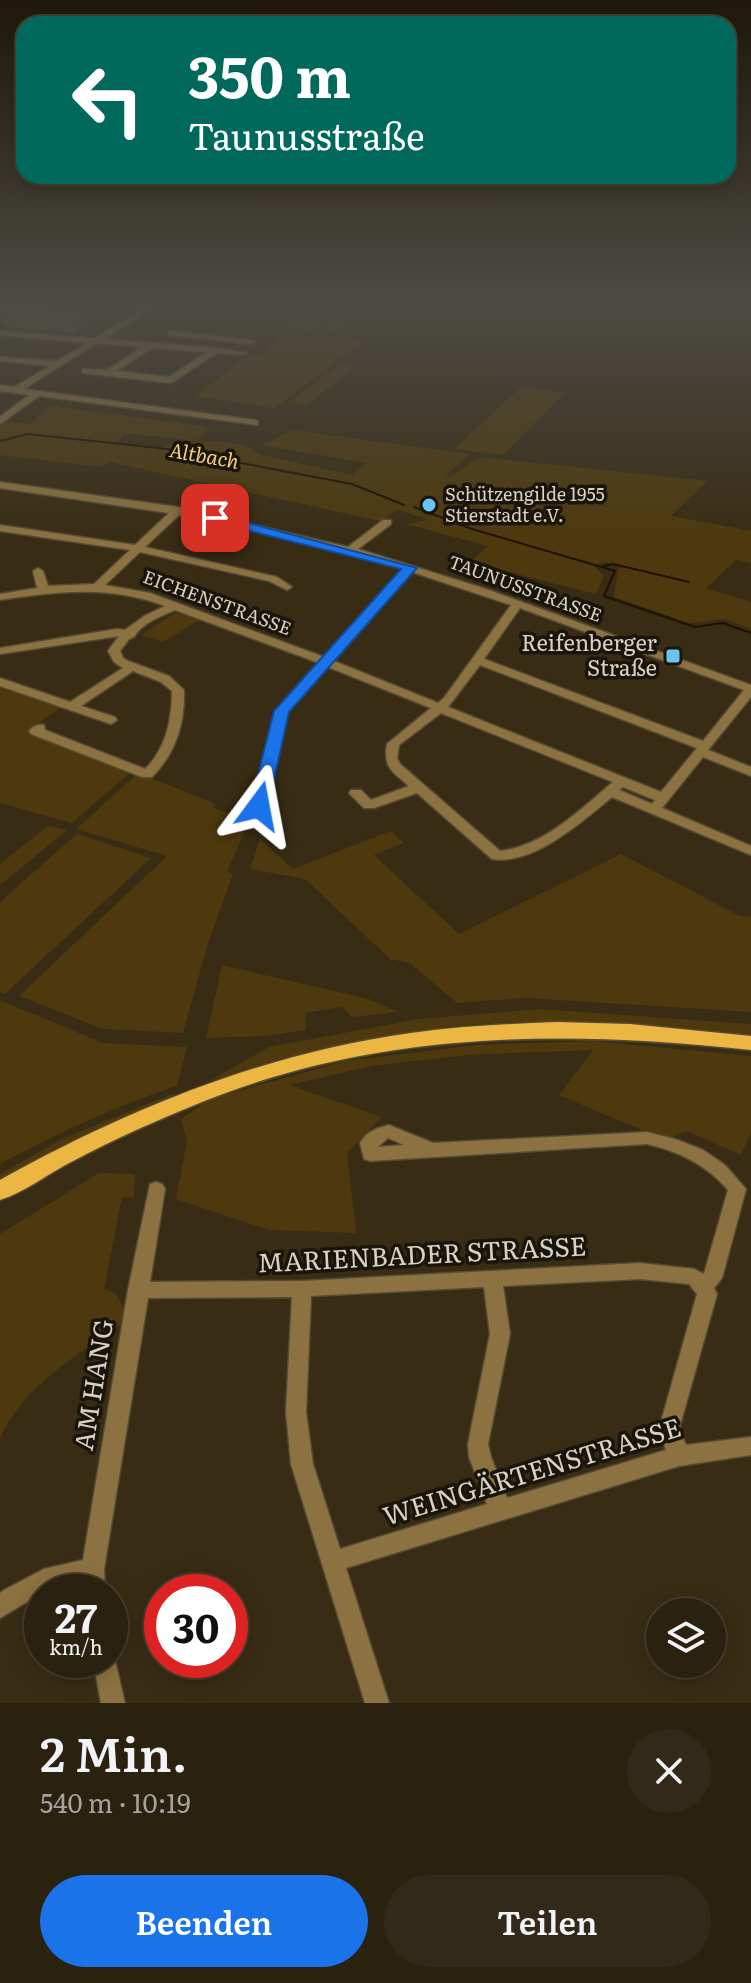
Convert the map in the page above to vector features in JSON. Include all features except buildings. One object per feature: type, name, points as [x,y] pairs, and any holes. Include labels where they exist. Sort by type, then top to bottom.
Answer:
[{"type":"main road","points":[[0,1191],[85,1143],[178,1101],[320,1056],[456,1034],[594,1030],[751,1043]]},
{"type":"street","points":[[16,390],[28,382]]},
{"type":"street","points":[[0,388],[255,423]]},
{"type":"street","points":[[0,421],[37,393]]},
{"type":"street","name":"TAUNUSSTRASSE","points":[[0,485],[178,510],[349,551],[410,568],[751,689]]},
{"type":"street","points":[[97,587],[178,510]]},
{"type":"street","points":[[349,551],[387,522]]},
{"type":"street","points":[[0,528],[135,548],[273,579],[287,587]]},
{"type":"street","points":[[253,816],[259,806],[279,716],[410,568]]},
{"type":"street","points":[[38,571],[43,590]]},
{"type":"street","name":"EICHENSTRASSE","points":[[0,597],[43,590],[97,587],[136,592],[325,661],[663,798]]},
{"type":"street","points":[[0,651],[117,632],[130,635],[140,633],[176,605]]},
{"type":"street","points":[[517,605],[440,708],[393,744],[391,758],[394,766],[497,856],[508,856],[562,831],[622,781]]},
{"type":"street","points":[[40,728],[35,731],[147,774],[161,763],[176,717],[178,690],[165,679],[118,660],[114,651],[130,635]]},
{"type":"street","points":[[477,660],[703,749],[751,772]]},
{"type":"street","points":[[72,706],[132,667]]},
{"type":"street","points":[[0,682],[111,720]]},
{"type":"street","points":[[654,810],[751,689]]},
{"type":"street","points":[[356,793],[369,805],[417,788]]},
{"type":"street","points":[[610,791],[751,851]]},
{"type":"street","points":[[431,1150],[647,1138],[675,1144],[727,1175],[737,1189],[712,1278],[703,1286],[707,1294],[669,1429],[679,1456]]},
{"type":"street","name":"AM HANG","points":[[94,1574],[156,1189]]},
{"type":"street","name":"MARIENBADER STRASSE","points":[[138,1290],[302,1289],[640,1271],[694,1277],[703,1286]]},
{"type":"street","points":[[492,1279],[500,1334],[478,1444],[501,1512]]},
{"type":"street","points":[[302,1289],[297,1438],[302,1464],[377,1703]]},
{"type":"street","name":"WEINGÄRTENSTRASSE","points":[[332,1562],[679,1456],[751,1446]]},
{"type":"street","points":[[0,1607],[24,1588]]},
{"type":"street","points":[[108,1678],[113,1703]]},
{"type":"shaded area","points":[[213,382],[308,382],[274,408],[195,396]]},
{"type":"shaded area","points":[[315,382],[335,382],[306,405],[288,402]]},
{"type":"shaded area","points":[[521,387],[565,393],[503,455],[454,449]]},
{"type":"shaded area","points":[[49,406],[210,427],[197,441],[125,433],[116,444],[161,449],[168,445],[227,442],[258,454],[352,475],[367,463],[262,445],[292,430],[470,454],[446,475],[450,477],[479,457],[708,481],[671,516],[751,531],[751,563],[736,560],[706,588],[751,602],[751,629],[724,619],[689,623],[614,597],[618,570],[624,566],[603,562],[594,566],[604,576],[596,594],[470,562],[488,546],[406,524],[429,520],[398,510],[380,521],[110,462],[100,467],[0,455],[0,420],[31,424]]},
{"type":"shaded area","points":[[175,613],[200,620],[163,642],[141,635]]},
{"type":"shaded area","points":[[0,686],[62,707],[41,721],[34,734],[132,771],[72,823],[0,803]]},
{"type":"shaded area","points":[[138,773],[216,804],[213,808],[232,814],[233,818],[248,824],[227,871],[233,874],[208,943],[183,1033],[103,1029],[19,996],[167,856],[76,829]]},
{"type":"shaded area","points":[[48,826],[67,830],[0,885],[0,864]]},
{"type":"shaded area","points":[[391,831],[404,843],[374,855],[459,934],[621,854],[738,915],[751,917],[751,1012],[525,998],[457,1003],[410,963],[390,959],[305,879],[250,869],[260,839],[293,869]]},
{"type":"shaded area","points":[[77,834],[151,858],[5,994],[0,992],[0,902]]},
{"type":"shaded area","points":[[222,965],[369,999],[398,1012],[352,1017],[341,1007],[305,1013],[306,1030],[265,1036],[206,1038]]},
{"type":"shaded area","points":[[0,1000],[103,1043],[187,1047],[177,1086],[87,1121],[0,1164]]},
{"type":"shaded area","points":[[540,1009],[751,1024],[751,1037],[591,1024],[495,1023],[387,1037],[209,1081],[269,1047],[418,1019]]},
{"type":"shaded area","points":[[593,1041],[751,1056],[751,1132],[741,1155],[687,1131],[671,1138],[644,1131],[559,1095],[593,1050],[467,1055],[372,1066],[289,1085],[382,1117],[347,1153],[356,1233],[269,1230],[176,1199],[187,1141],[181,1119],[210,1099],[345,1061],[477,1045]]},
{"type":"shaded area","points":[[174,1093],[175,1096],[96,1131],[0,1186],[0,1174],[62,1139]]},
{"type":"shaded area","points":[[99,1173],[135,1174],[134,1198],[122,1197],[104,1289],[115,1293],[124,1308],[122,1323],[69,1360],[37,1388],[22,1403],[0,1439],[0,1234]]},
{"type":"waterway","name":"Altbach","points":[[0,441],[28,434],[167,449],[352,484],[404,505]]},
{"type":"waterway","name":"Altbach","points":[[414,507],[472,529],[615,571],[604,596],[695,627],[723,623],[751,633]]},
{"type":"waterway","name":"Altbach","points":[[604,566],[613,564],[689,582]]},
{"type":"place","name":"Schützengilde 1955 Stierstadt e.V.","points":[[429,505]]},
{"type":"place","name":"Reifenberger Straße","points":[[673,656]]},
{"type":"route","points":[[215,518],[410,568],[402,573],[282,711],[259,806]]}]
